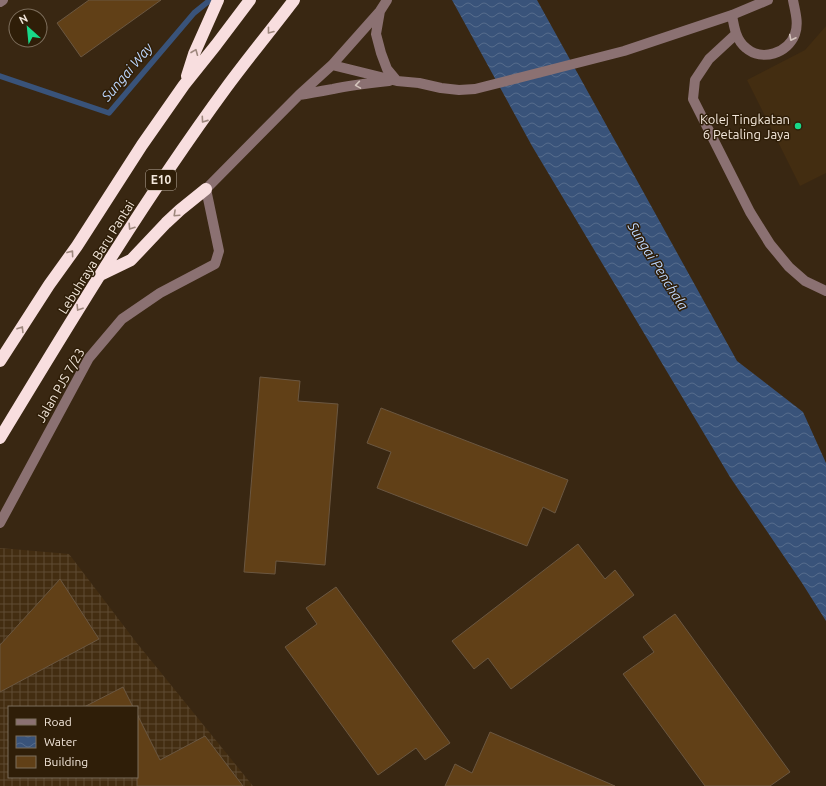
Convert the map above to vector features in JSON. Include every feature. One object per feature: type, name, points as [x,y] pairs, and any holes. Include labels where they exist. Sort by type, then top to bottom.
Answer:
[{"type":"highway","points":[[184,85],[194,54],[218,0]]},
{"type":"highway","name":"Lebuhraya Baru Pantai","points":[[0,361],[49,285],[77,246],[142,144],[184,85],[250,0]]},
{"type":"highway","name":"Lebuhraya Baru Pantai","points":[[0,438],[100,275],[163,177],[226,88],[294,0]]},
{"type":"highway","points":[[100,275],[130,260],[171,219],[206,189]]},
{"type":"street","points":[[206,189],[299,95],[332,65],[380,11],[387,0]]},
{"type":"street","points":[[332,65],[397,81],[459,90],[475,89],[624,51],[768,0]]},
{"type":"street","points":[[732,14],[736,34],[746,48],[754,53],[764,55],[774,54],[783,50],[790,43],[795,34],[797,24],[793,0]]},
{"type":"street","points":[[380,11],[376,34],[387,69],[397,81]]},
{"type":"street","points":[[736,34],[709,59],[695,80],[693,99],[750,212],[770,244],[789,267],[805,281],[826,291]]},
{"type":"street","points":[[299,95],[363,84],[397,81]]},
{"type":"street","name":"Jalan PJS 7/23","points":[[0,523],[89,358],[122,319],[160,293],[215,264],[219,252],[206,189]]},
{"type":"shaded area","name":"Kolej Tingkatan 6 Petaling Jaya","points":[[826,26],[826,173],[800,186],[747,80],[805,50]]},
{"type":"shaded area","points":[[0,548],[69,554],[136,642],[253,786],[0,786]]},
{"type":"water","name":"Sungai Penchala","points":[[452,0],[537,0],[737,361],[803,412],[826,463],[826,621],[730,477],[532,146]]},
{"type":"building","points":[[89,0],[161,0],[81,57],[57,23]]},
{"type":"building","points":[[260,377],[300,381],[298,401],[338,404],[325,565],[276,561],[275,574],[244,572]]},
{"type":"building","points":[[381,408],[568,480],[555,513],[543,507],[527,546],[377,488],[391,452],[367,443]]},
{"type":"building","points":[[578,544],[605,579],[615,570],[634,595],[511,689],[488,658],[474,669],[452,641]]},
{"type":"building","points":[[60,579],[99,639],[0,692],[0,645]]},
{"type":"building","points":[[336,587],[450,743],[425,760],[416,748],[378,775],[285,647],[317,624],[306,608]]},
{"type":"building","points":[[675,614],[790,772],[770,786],[705,786],[623,674],[654,652],[643,637]]},
{"type":"building","points":[[123,687],[132,706],[86,706]]},
{"type":"building","points":[[138,716],[160,760],[205,736],[243,786],[137,786]]},
{"type":"building","points":[[490,732],[615,786],[445,786],[455,764],[472,773]]},
{"type":"waterway","name":"Sungai Way","points":[[0,76],[109,113],[194,13],[210,0]]},
{"type":"place","name":"Kolej Tingkatan 6 Petaling Jaya","points":[[798,126]]}]
